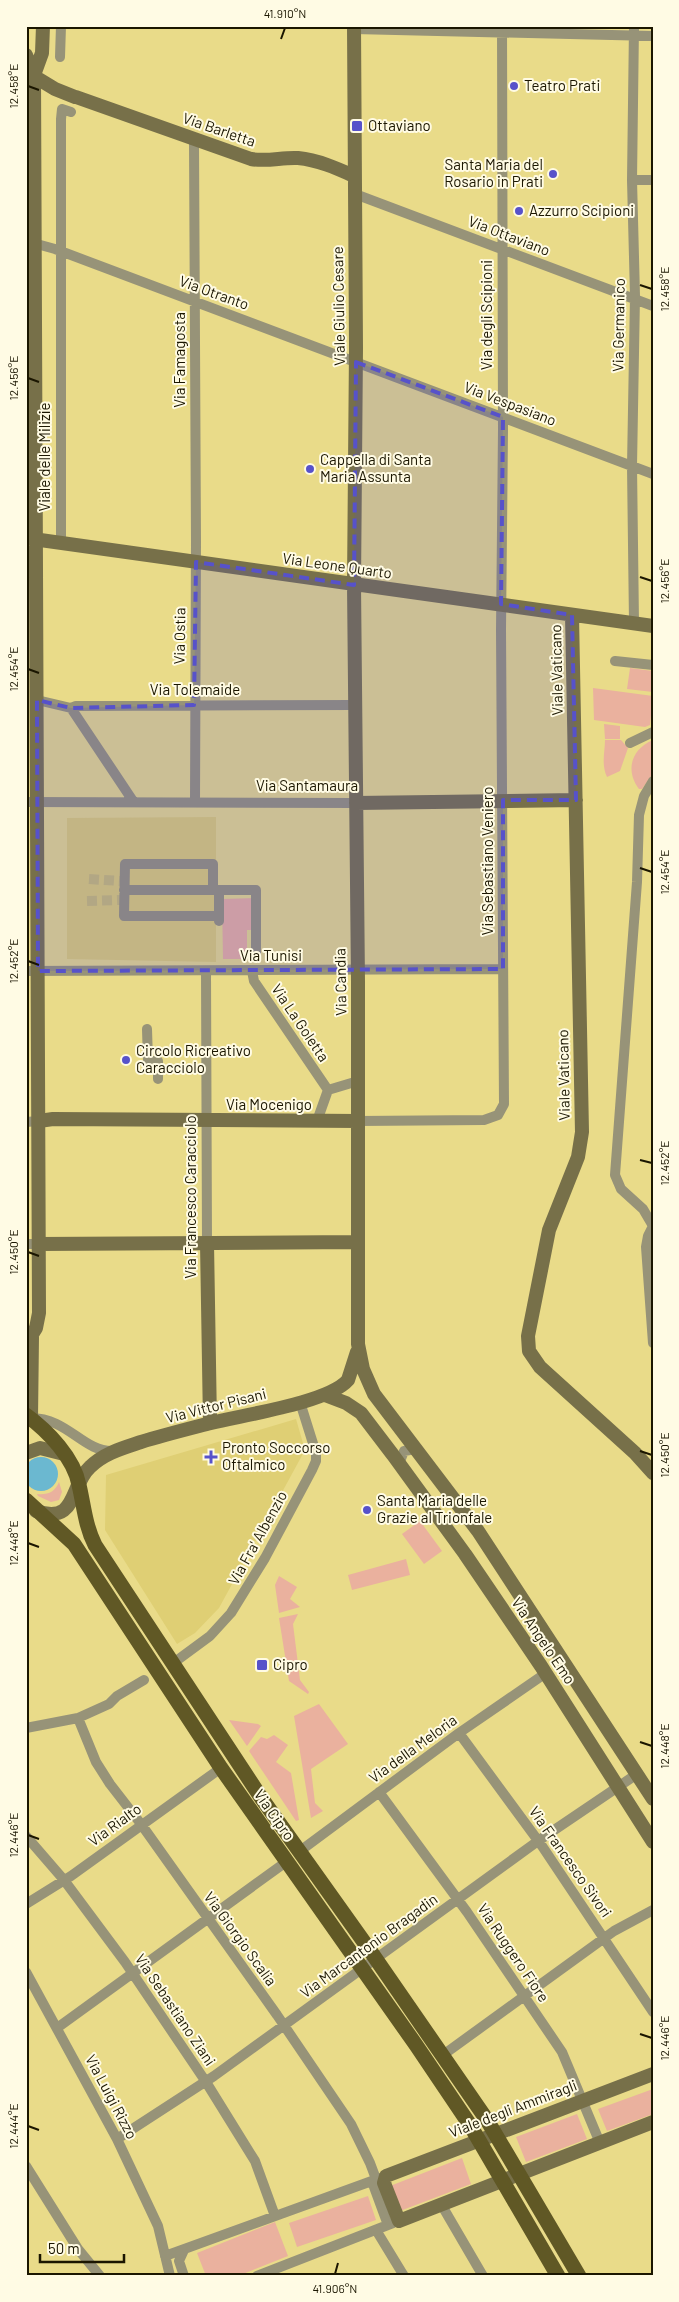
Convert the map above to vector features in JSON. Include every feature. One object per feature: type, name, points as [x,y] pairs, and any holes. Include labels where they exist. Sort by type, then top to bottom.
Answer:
[{"type":"main road","name":"Viale delle Milizie","points":[[30,74],[42,54],[44,26]]},
{"type":"main road","name":"Viale Giulio Cesare","points":[[354,28],[356,362],[354,585]]},
{"type":"main road","name":"Viale delle Milizie","points":[[26,55],[30,74],[31,539],[37,700],[32,802],[32,1121],[33,1244],[38,1317],[29,1340],[28,1416]]},
{"type":"main road","name":"Via Barletta","points":[[30,74],[55,89],[75,97],[251,159],[262,161],[307,159],[354,176]]},
{"type":"main road","name":"Via Leone Quarto","points":[[31,539],[653,626]]},
{"type":"main road","points":[[26,554],[31,539]]},
{"type":"main road","name":"Via Candia","points":[[354,585],[358,1344],[367,1378]]},
{"type":"main road","name":"Viale Vaticano","points":[[572,615],[582,1132],[578,1157],[550,1230],[528,1336],[528,1348],[540,1367],[629,1448],[653,1473]]},
{"type":"main road","name":"Via Santamaura","points":[[356,803],[576,800]]},
{"type":"main road","name":"Via Mocenigo","points":[[32,1121],[53,1119],[358,1121]]},
{"type":"main road","name":"Via Francesco Caracciolo","points":[[207,1242],[210,1423]]},
{"type":"main road","points":[[33,1244],[357,1242]]},
{"type":"main road","name":"Via Vittor Pisani","points":[[31,1506],[49,1514],[62,1511],[71,1502],[90,1466],[114,1450],[210,1423],[325,1395],[348,1380],[354,1368],[358,1344]]},
{"type":"main road","name":"Via Angelo Emo","points":[[367,1378],[378,1400],[478,1532],[653,1799]]},
{"type":"main road","name":"Via Angelo Emo","points":[[325,1395],[346,1402],[361,1413],[399,1464],[465,1554],[546,1673],[653,1842]]},
{"type":"main road","name":"Via Cipro","points":[[28,1416],[72,1465],[79,1484],[86,1523],[94,1544],[172,1664],[300,1852],[443,2055],[495,2134],[579,2276]]},
{"type":"main road","points":[[26,1453],[40,1448],[64,1454]]},
{"type":"main road","name":"Via Cipro","points":[[31,1506],[64,1533],[74,1544],[221,1768],[416,2045],[478,2140],[558,2276]]},
{"type":"main road","name":"Viale degli Ammiragli","points":[[381,2178],[653,2074]]},
{"type":"main road","points":[[381,2178],[394,2223],[653,2122]]},
{"type":"street","points":[[60,57],[61,26]]},
{"type":"street","points":[[354,28],[634,31],[653,36]]},
{"type":"street","name":"Via degli Scipioni","points":[[501,604],[503,417],[502,29]]},
{"type":"street","name":"Via Germanico","points":[[634,31],[632,180],[634,623]]},
{"type":"street","name":"Viale delle Milizie","points":[[61,543],[62,252],[66,111]]},
{"type":"street","name":"Via Barletta","points":[[194,143],[194,158]]},
{"type":"street","name":"Via Famagosta","points":[[194,158],[196,562]]},
{"type":"street","points":[[632,180],[653,180]]},
{"type":"street","name":"Via Ottaviano","points":[[355,194],[653,306]]},
{"type":"street","points":[[30,242],[62,252]]},
{"type":"street","name":"Via Otranto","points":[[62,252],[194,303],[356,362]]},
{"type":"street","name":"Via Vespasiano","points":[[356,362],[653,474]]},
{"type":"street","name":"Via Ostia","points":[[195,801],[196,562]]},
{"type":"street","name":"Via Sebastiano Veniero","points":[[498,1116],[504,1101],[501,604]]},
{"type":"street","points":[[615,660],[653,665]]},
{"type":"street","name":"Via Tolemaide","points":[[37,700],[71,708],[76,706],[355,705]]},
{"type":"street","points":[[71,708],[133,801]]},
{"type":"street","points":[[630,743],[653,732]]},
{"type":"street","points":[[653,781],[642,801],[639,823],[636,892],[615,1175],[621,1189],[643,1209],[653,1226],[648,1236],[646,1247],[653,1343]]},
{"type":"street","name":"Via Santamaura","points":[[32,802],[195,801],[356,803]]},
{"type":"street","points":[[125,864],[213,864],[216,890],[219,918],[124,916],[125,864]]},
{"type":"street","points":[[123,890],[256,890],[256,953]]},
{"type":"street","name":"Via Tunisi","points":[[32,971],[503,969]]},
{"type":"street","name":"Via Francesco Caracciolo","points":[[206,971],[207,1242]]},
{"type":"street","name":"Via La Goletta","points":[[252,971],[254,981],[328,1090]]},
{"type":"street","points":[[147,1029],[148,1061],[158,1062],[158,1079]]},
{"type":"street","points":[[318,1121],[328,1090],[358,1081]]},
{"type":"street","name":"Via Mocenigo","points":[[358,1121],[484,1120],[498,1116]]},
{"type":"street","name":"Via Fra' Albenzio","points":[[172,1664],[210,1636],[231,1614],[265,1558],[312,1470],[316,1461],[316,1453],[300,1402]]},
{"type":"street","points":[[28,1416],[53,1421],[98,1449],[114,1450]]},
{"type":"street","points":[[399,1464],[404,1452],[416,1449]]},
{"type":"street","name":"Via della Meloria","points":[[300,1852],[459,1733],[546,1673]]},
{"type":"street","points":[[26,1728],[78,1718],[109,1704],[117,1696],[144,1680]]},
{"type":"street","name":"Via Giorgio Scalia","points":[[78,1718],[98,1766],[141,1824],[352,2124],[381,2178]]},
{"type":"street","name":"Via Francesco Sivori","points":[[459,1733],[538,1841],[653,2012]]},
{"type":"street","name":"Via Rialto","points":[[26,1904],[64,1880],[221,1768]]},
{"type":"street","name":"Via Marcantonio Bragadin","points":[[117,2139],[206,2082],[538,1841],[637,1774]]},
{"type":"street","name":"Via Ruggero Fiore","points":[[379,1792],[458,1900],[562,2052],[600,2143]]},
{"type":"street","name":"Via Sebastiano Ziani","points":[[26,1836],[64,1880],[133,1974],[206,2082],[255,2161],[275,2216]]},
{"type":"street","points":[[57,2028],[286,1862]]},
{"type":"street","points":[[443,2055],[605,1938],[653,1910]]},
{"type":"street","name":"Via Luigi Rizzo","points":[[26,1972],[117,2139],[162,2239],[170,2276]]},
{"type":"street","points":[[26,2166],[78,2249],[100,2276]]},
{"type":"street","name":"Viale degli Ammiragli","points":[[165,2256],[381,2178]]},
{"type":"street","points":[[441,2204],[483,2276]]},
{"type":"street","points":[[257,2276],[394,2223]]},
{"type":"street","points":[[376,2230],[404,2276]]},
{"type":"street","points":[[184,2250],[179,2261],[184,2276]]},
{"type":"highlighted area","points":[[356,362],[503,417],[501,604],[572,615],[576,800],[503,800],[503,969],[38,971],[37,700],[71,708],[194,705],[196,562],[354,585]]},
{"type":"shaded area","points":[[630,668],[653,671],[653,692],[627,689]]},
{"type":"shaded area","points":[[593,688],[653,696],[650,725],[645,727],[594,720]]},
{"type":"shaded area","points":[[604,724],[620,726],[620,739],[605,739]]},
{"type":"shaded area","points":[[605,740],[621,740],[628,748],[620,771],[607,777],[604,763]]},
{"type":"shaded area","points":[[653,740],[653,773],[642,789],[639,789],[632,775],[633,761],[640,749]]},
{"type":"shaded area","points":[[216,817],[216,962],[67,959],[67,818]]},
{"type":"shaded area","points":[[256,898],[256,930],[247,930],[247,959],[223,959],[222,899]]},
{"type":"shaded area","points":[[296,1419],[305,1450],[219,1608],[195,1633],[177,1644],[105,1530],[106,1475]]},
{"type":"shaded area","points":[[59,1482],[62,1492],[59,1500],[51,1502],[38,1496],[37,1494],[45,1494],[53,1490]]},
{"type":"shaded area","points":[[420,1521],[442,1551],[424,1564],[402,1534]]},
{"type":"shaded area","points":[[406,1559],[410,1575],[352,1590],[348,1575]]},
{"type":"shaded area","points":[[279,1576],[297,1587],[290,1599],[300,1607],[279,1613],[275,1585]]},
{"type":"shaded area","points":[[298,1614],[293,1624],[300,1680],[309,1692],[308,1694],[289,1681],[279,1618]]},
{"type":"shaded area","points":[[319,1704],[348,1744],[311,1769],[315,1803],[323,1811],[311,1818],[294,1716]]},
{"type":"shaded area","points":[[229,1720],[258,1724],[261,1726],[247,1746]]},
{"type":"shaded area","points":[[274,1735],[288,1745],[276,1762],[291,1773],[299,1820],[296,1821],[249,1751],[261,1737],[267,1739]]},
{"type":"shaded area","points":[[653,2089],[653,2114],[607,2131],[598,2109]]},
{"type":"shaded area","points":[[577,2114],[587,2139],[526,2162],[516,2137]]},
{"type":"shaded area","points":[[462,2158],[471,2184],[400,2211],[390,2186]]},
{"type":"shaded area","points":[[368,2196],[376,2220],[297,2247],[289,2223]]},
{"type":"shaded area","points":[[275,2222],[288,2256],[238,2276],[206,2276],[197,2253]]},
{"type":"water","points":[[41,1457],[53,1462],[58,1474],[53,1486],[41,1491],[29,1486],[24,1474],[29,1462]]},
{"type":"tunnel","points":[[89,879],[120,881]]},
{"type":"tunnel","points":[[87,901],[120,900]]},
{"type":"place","name":"Teatro Prati","points":[[514,86]]},
{"type":"place","name":"Ottaviano","points":[[357,126]]},
{"type":"place","name":"Santa Maria del Rosario in Prati","points":[[553,174]]},
{"type":"place","name":"Azzurro Scipioni","points":[[519,211]]},
{"type":"place","name":"Cappella di Santa Maria Assunta","points":[[310,469]]},
{"type":"place","name":"Circolo Ricreativo Caracciolo","points":[[126,1060]]},
{"type":"place","name":"Pronto Soccorso Oftalmico","points":[[211,1457]]},
{"type":"place","name":"Santa Maria delle Grazie al Trionfale","points":[[367,1510]]},
{"type":"place","name":"Cipro","points":[[262,1665]]}]
